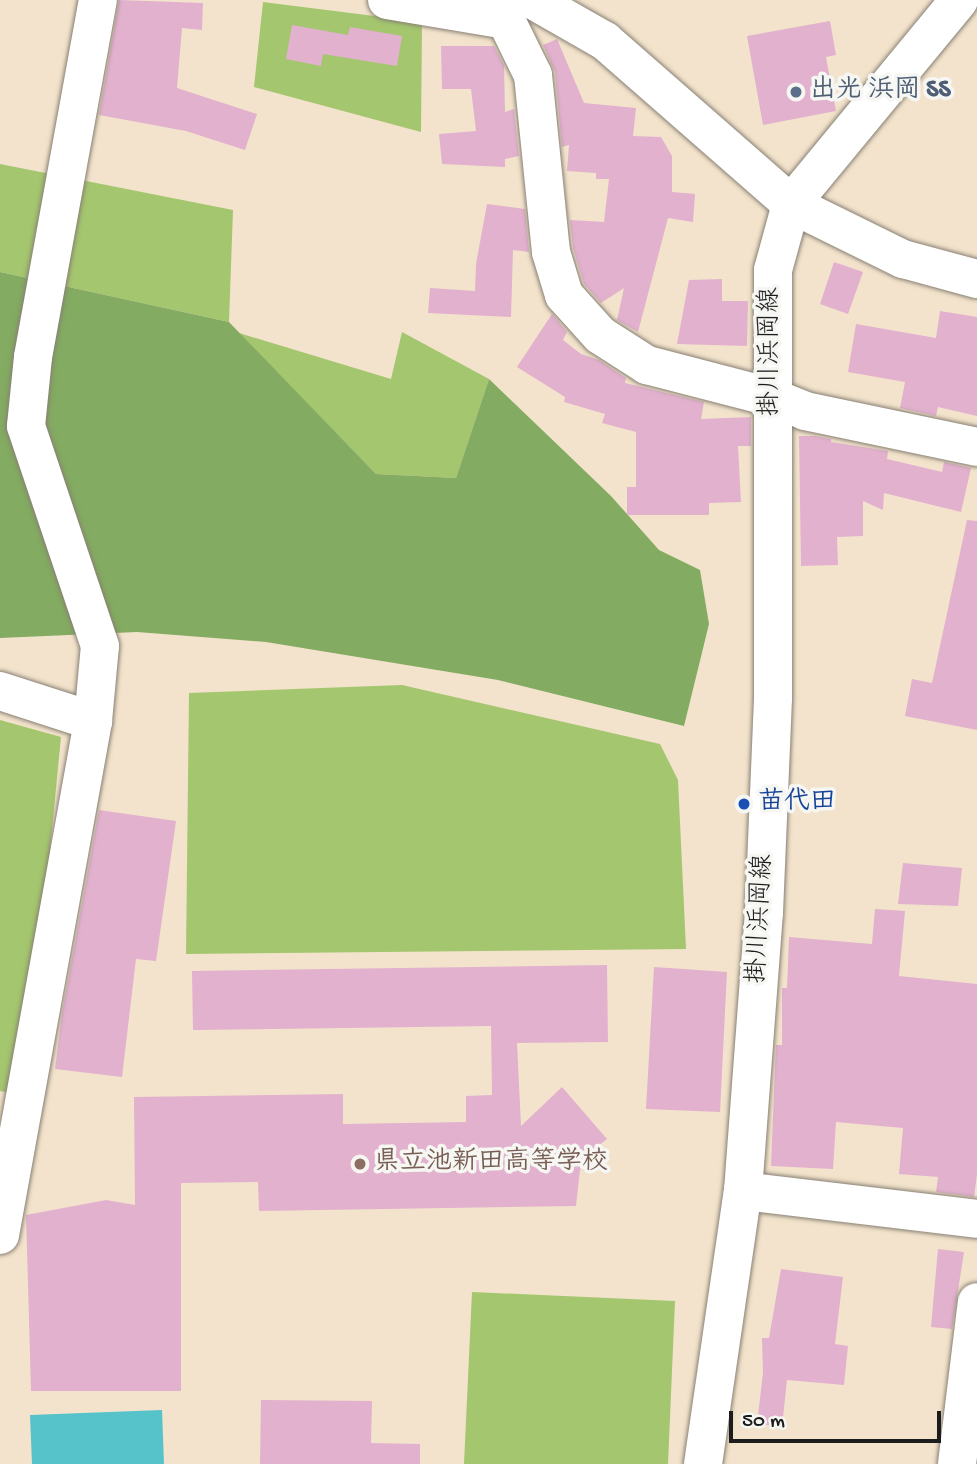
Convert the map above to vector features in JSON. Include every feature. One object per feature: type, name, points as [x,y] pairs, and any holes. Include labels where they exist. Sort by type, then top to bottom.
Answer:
[{"type":"street","points":[[0,1235],[93,721],[100,646],[26,426],[33,357],[98,0]]},
{"type":"street","points":[[387,0],[514,7],[605,41],[791,204],[903,259],[977,279]]},
{"type":"street","points":[[791,204],[959,0]]},
{"type":"street","points":[[514,7],[533,75],[551,252],[564,295],[600,335],[647,365],[771,397],[805,411],[977,447]]},
{"type":"street","name":"掛川浜岡線","points":[[703,1464],[743,1191],[764,913],[773,698],[773,270],[791,204]]},
{"type":"street","points":[[0,691],[93,721]]},
{"type":"street","points":[[743,1191],[977,1219]]},
{"type":"street","points":[[957,1464],[977,1302]]},
{"type":"green space","points":[[263,2],[422,22],[421,132],[254,87]]},
{"type":"green space","points":[[0,164],[233,210],[229,322],[0,272]]},
{"type":"green space","points":[[0,272],[229,322],[376,474],[456,478],[489,379],[611,496],[659,550],[700,570],[709,624],[684,726],[498,680],[266,642],[137,632],[0,638]]},
{"type":"green space","points":[[402,332],[489,379],[456,478],[376,474],[239,333],[391,379]]},
{"type":"green space","points":[[402,685],[660,744],[678,780],[686,949],[186,954],[189,693]]},
{"type":"green space","points":[[0,720],[61,737],[26,1096],[0,1091]]},
{"type":"green space","points":[[472,1292],[675,1301],[668,1464],[464,1464]]},
{"type":"water","points":[[162,1410],[164,1464],[32,1464],[30,1415]]},
{"type":"building","points":[[119,0],[203,3],[202,30],[182,28],[177,88],[257,114],[245,150],[186,131],[99,115]]},
{"type":"building","points":[[830,21],[836,55],[826,57],[836,111],[763,125],[747,36]]},
{"type":"building","points":[[292,25],[348,35],[350,27],[402,36],[397,66],[323,54],[321,66],[286,59]]},
{"type":"building","points":[[557,39],[584,103],[636,108],[633,136],[661,137],[672,156],[672,192],[695,194],[693,222],[668,218],[638,332],[617,320],[624,288],[601,303],[584,284],[573,248],[570,220],[604,222],[609,179],[596,179],[596,173],[567,171],[569,145],[562,147],[555,72],[543,45]]},
{"type":"building","points":[[441,46],[494,46],[504,65],[505,112],[514,109],[519,156],[505,159],[505,167],[442,164],[439,134],[476,131],[471,89],[442,89]]},
{"type":"building","points":[[487,204],[525,209],[529,252],[513,250],[511,317],[428,313],[430,288],[475,291],[476,264]]},
{"type":"building","points":[[834,262],[863,272],[848,314],[820,304]]},
{"type":"building","points":[[722,279],[722,301],[748,301],[747,346],[677,344],[689,280]]},
{"type":"building","points":[[940,311],[977,317],[977,416],[938,407],[936,416],[900,408],[905,382],[848,372],[856,324],[936,338]]},
{"type":"building","points":[[552,314],[567,332],[563,340],[581,354],[599,360],[626,378],[625,383],[704,402],[701,419],[751,417],[751,446],[738,446],[741,502],[709,503],[709,515],[627,515],[627,487],[636,487],[636,432],[602,423],[605,414],[564,402],[565,397],[517,367]]},
{"type":"building","points":[[799,436],[815,436],[831,439],[831,442],[888,451],[887,459],[942,472],[944,462],[971,468],[961,512],[884,493],[883,510],[863,501],[863,536],[837,537],[838,565],[801,566]]},
{"type":"building","points":[[967,520],[977,521],[977,730],[905,716],[912,679],[932,683]]},
{"type":"building","points":[[99,810],[176,821],[156,961],[136,959],[122,1077],[55,1069],[62,1014]]},
{"type":"building","points":[[903,863],[962,868],[958,906],[898,904]]},
{"type":"building","points":[[875,909],[905,911],[899,976],[977,984],[977,1174],[974,1197],[936,1192],[938,1177],[899,1174],[903,1128],[836,1122],[833,1169],[771,1166],[776,1045],[782,1045],[782,988],[787,988],[789,937],[872,944]]},
{"type":"building","points":[[607,965],[608,1042],[517,1043],[521,1126],[562,1087],[607,1139],[589,1153],[580,1170],[576,1206],[259,1211],[258,1182],[181,1183],[181,1391],[31,1391],[26,1215],[106,1200],[135,1205],[134,1097],[343,1094],[343,1124],[466,1122],[466,1096],[492,1095],[491,1026],[193,1030],[192,971]]},
{"type":"building","points":[[654,967],[727,972],[720,1112],[646,1109]]},
{"type":"building","points":[[938,1249],[964,1252],[952,1329],[931,1327]]},
{"type":"building","points":[[781,1269],[843,1277],[835,1344],[848,1346],[844,1385],[787,1380],[782,1427],[757,1424],[763,1373],[762,1338],[769,1338]]},
{"type":"building","points":[[261,1400],[372,1401],[371,1443],[420,1444],[420,1464],[260,1464]]},
{"type":"place","name":"出光 浜岡 SS","points":[[796,92]]},
{"type":"place","name":"苗代田","points":[[744,804]]},
{"type":"place","name":"県立池新田高等学校","points":[[360,1164]]}]
